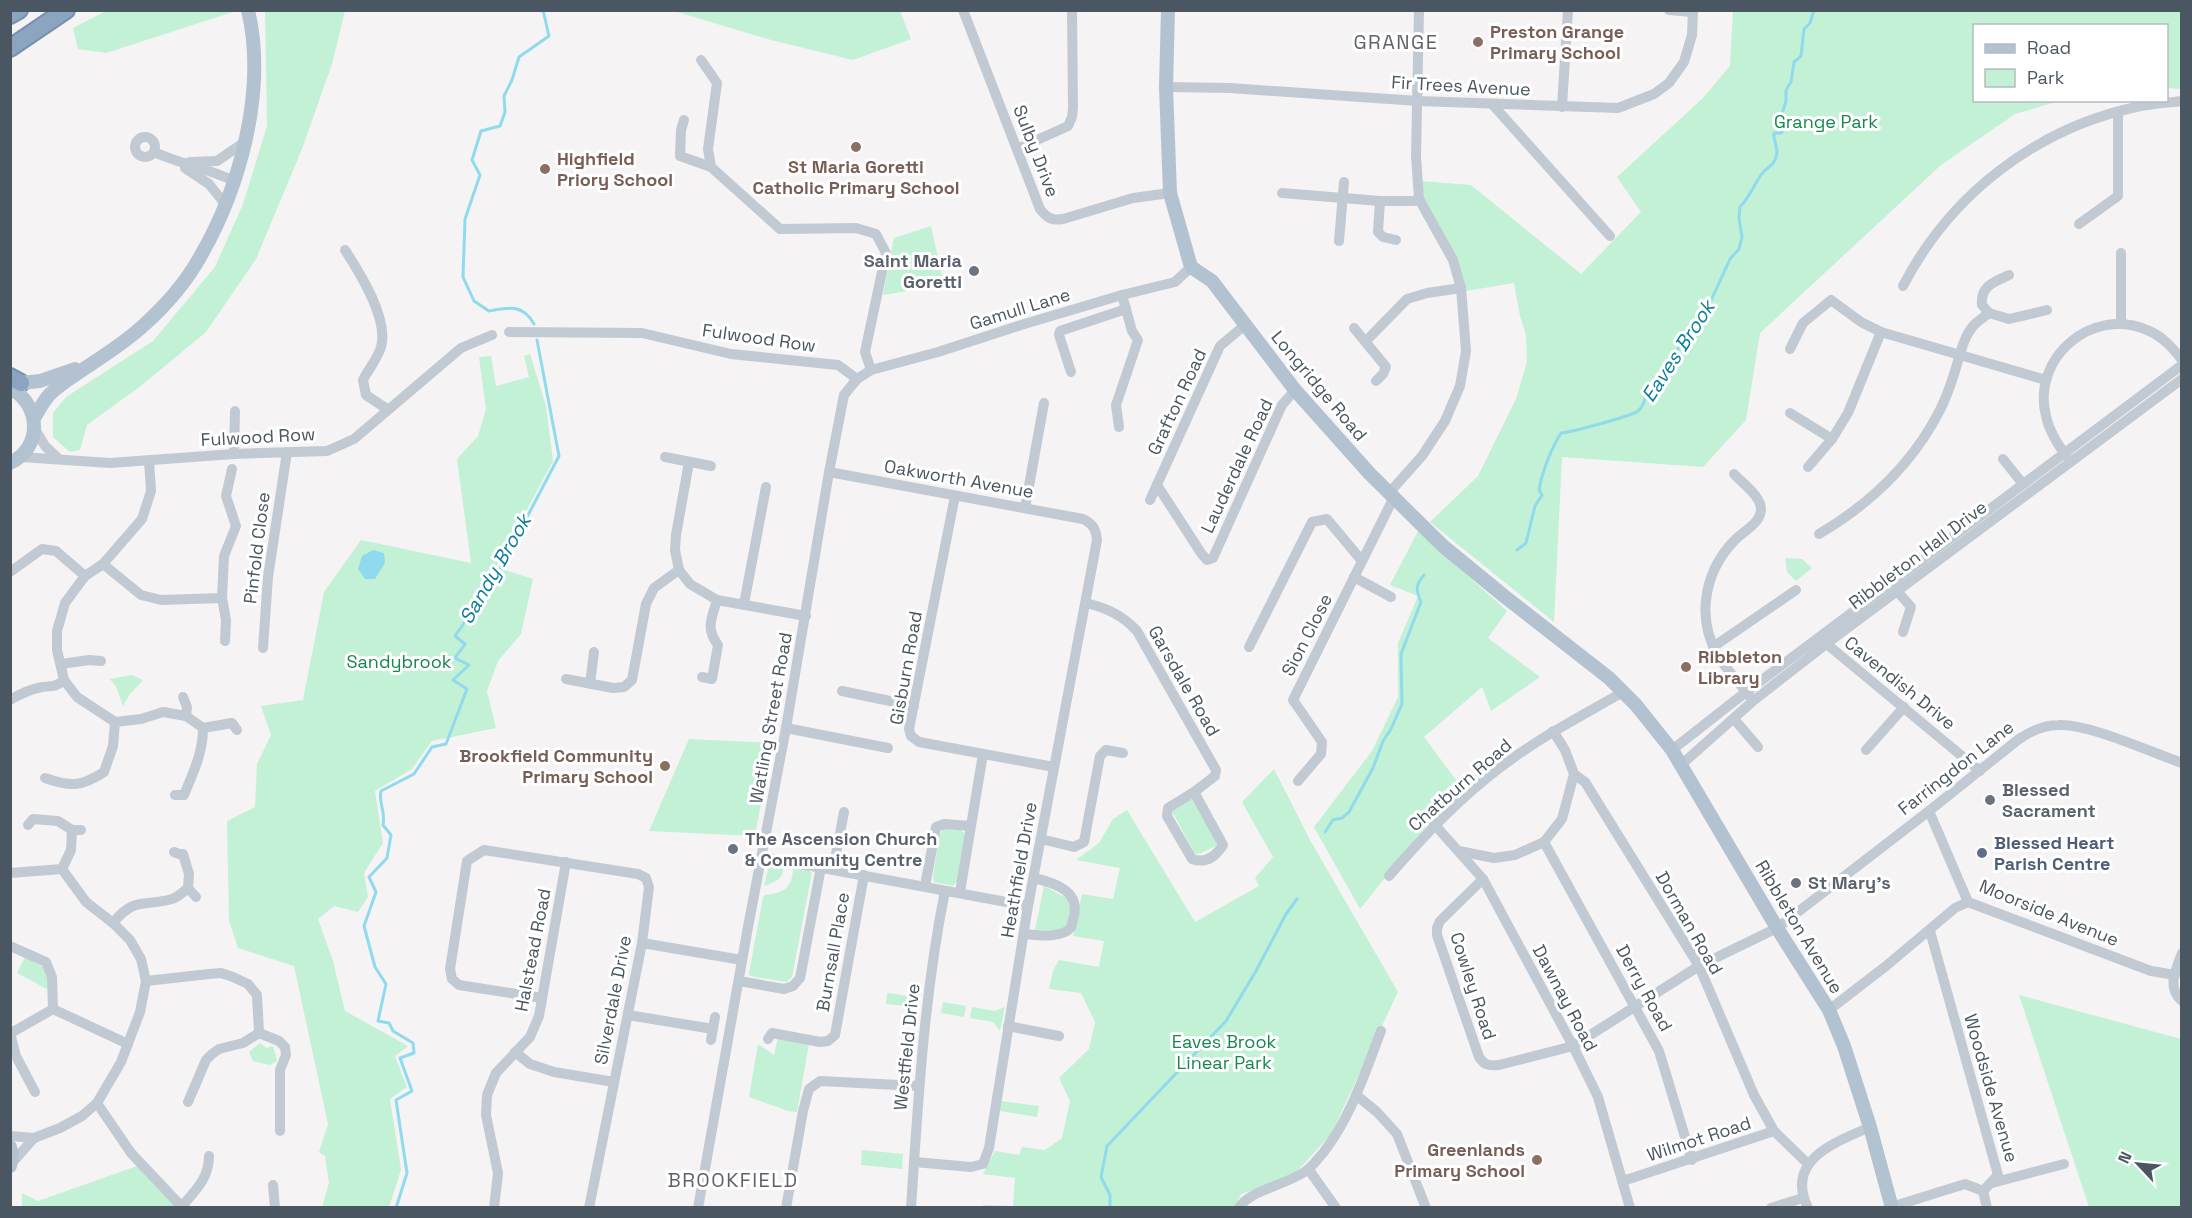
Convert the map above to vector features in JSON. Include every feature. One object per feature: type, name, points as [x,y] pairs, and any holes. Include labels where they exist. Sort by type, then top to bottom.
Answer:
[{"type":"highway","points":[[10,15],[19,10]]},
{"type":"highway","points":[[10,48],[66,10]]},
{"type":"main road","points":[[16,460],[28,449],[35,424],[51,393],[123,344],[145,325],[173,296],[200,259],[234,181],[245,142],[254,72],[248,10]]},
{"type":"main road","points":[[1168,10],[1166,87],[1170,193],[1191,267]]},
{"type":"main road","name":"Longridge Road","points":[[1191,267],[1212,281],[1295,390],[1392,495],[1443,546],[1503,596],[1610,678],[1623,692]]},
{"type":"main road","points":[[35,424],[23,396],[13,383],[54,377],[94,362]]},
{"type":"main road","name":"Ribbleton Avenue","points":[[1623,692],[1672,750],[1777,928],[1829,1010],[1844,1046],[1870,1127],[1892,1207]]},
{"type":"main road","points":[[10,1147],[11,1164]]},
{"type":"street","name":"Sulby Drive","points":[[963,10],[1040,209],[1045,215],[1054,220],[1133,198],[1170,193]]},
{"type":"street","points":[[1017,149],[1064,129],[1070,123],[1073,108],[1072,10]]},
{"type":"street","points":[[1282,193],[1380,201],[1419,199],[1416,156],[1419,10]]},
{"type":"street","points":[[1562,107],[1568,10]]},
{"type":"street","points":[[1669,10],[1693,11]]},
{"type":"street","name":"Fir Trees Avenue","points":[[1166,87],[1230,88],[1418,101],[1618,108],[1654,94],[1670,83],[1684,62],[1692,35],[1693,11]]},
{"type":"street","points":[[700,60],[717,83],[708,149],[711,167]]},
{"type":"street","points":[[1902,286],[1934,235],[1964,201],[1991,176],[2042,142],[2118,112],[2181,101]]},
{"type":"street","points":[[1492,104],[1610,236]]},
{"type":"street","points":[[2079,224],[2118,196],[2118,112]]},
{"type":"street","points":[[684,120],[681,130],[680,156],[711,167],[780,229],[856,228],[876,234],[886,253],[865,352],[871,370]]},
{"type":"street","points":[[175,161],[212,163],[245,142]]},
{"type":"street","points":[[154,152],[234,181]]},
{"type":"street","points":[[175,161],[205,181],[225,204]]},
{"type":"street","points":[[1339,241],[1344,182]]},
{"type":"street","name":"Sion Close","points":[[1298,781],[1321,754],[1322,742],[1293,700],[1392,495],[1439,431],[1460,386],[1466,351],[1461,288],[1453,260],[1419,199]]},
{"type":"street","points":[[1380,201],[1378,232],[1383,237],[1396,240]]},
{"type":"street","points":[[345,250],[359,272],[382,325],[381,348],[363,380],[366,395],[387,409]]},
{"type":"street","points":[[2121,253],[2121,324]]},
{"type":"street","name":"Gamull Lane","points":[[857,379],[871,370],[938,352],[1122,295],[1175,282],[1191,267]]},
{"type":"street","points":[[2009,275],[1992,283],[1983,291],[1982,305],[1989,313],[2009,319],[2047,310]]},
{"type":"street","points":[[1366,341],[1407,299],[1426,293],[1461,288]]},
{"type":"street","points":[[1119,427],[1116,405],[1138,340],[1132,330],[1122,295]]},
{"type":"street","points":[[1790,349],[1803,323],[1831,300],[1861,322],[1881,332],[2046,380]]},
{"type":"street","points":[[1071,372],[1059,335],[1060,331],[1126,309]]},
{"type":"street","points":[[1819,534],[1883,488],[1909,459],[1940,410],[1964,342],[1973,326],[1989,313]]},
{"type":"street","points":[[2071,462],[2054,436],[2046,418],[2043,399],[2046,380],[2057,355],[2076,337],[2093,328],[2121,324],[2139,327],[2156,334],[2171,346],[2181,360]]},
{"type":"street","name":"Grafton Road","points":[[1150,500],[1220,346],[1245,325]]},
{"type":"street","points":[[1354,328],[1386,367],[1376,381]]},
{"type":"street","name":"Fulwood Row","points":[[508,332],[642,333],[731,354],[838,365],[857,379]]},
{"type":"street","points":[[1808,467],[1832,439],[1848,413],[1881,332]]},
{"type":"street","name":"Fulwood Row","points":[[16,460],[111,463],[234,454],[327,451],[354,439],[461,348],[492,335]]},
{"type":"street","name":"Ribbleton Hall Drive","points":[[1823,640],[1897,591],[1909,576],[2023,484],[2181,365]]},
{"type":"street","name":"Watling Street Road","points":[[698,1208],[786,728],[842,402],[848,389],[857,379]]},
{"type":"street","name":"Ribbleton Hall Drive","points":[[1672,750],[1750,696],[1909,576],[2071,462],[2181,379]]},
{"type":"street","name":"Lauderdale Road","points":[[1157,485],[1201,553],[1207,560],[1213,558],[1282,405],[1295,390]]},
{"type":"street","points":[[1024,508],[1044,403]]},
{"type":"street","points":[[2123,408],[2131,418]]},
{"type":"street","points":[[234,454],[235,411]]},
{"type":"street","points":[[1790,413],[1832,439]]},
{"type":"street","points":[[35,424],[45,446],[61,460]]},
{"type":"street","name":"Pinfold Close","points":[[263,648],[268,577],[287,452]]},
{"type":"street","points":[[665,457],[711,466]]},
{"type":"street","points":[[2003,459],[2023,484]]},
{"type":"street","points":[[149,461],[151,491],[142,519],[102,564],[85,576],[66,603],[57,631],[57,650],[64,680],[77,697],[115,722],[141,719],[163,712],[186,716],[203,728],[232,723],[237,730]]},
{"type":"street","points":[[689,462],[675,543],[679,570],[690,584],[717,600],[806,616]]},
{"type":"street","points":[[225,641],[226,620],[222,598],[224,556],[236,526],[226,496],[232,469]]},
{"type":"street","name":"Oakworth Avenue","points":[[829,472],[1083,519]]},
{"type":"street","points":[[1734,474],[1758,499],[1761,510],[1758,519],[1726,549],[1710,579],[1705,610],[1707,629],[1713,647],[1722,663],[1750,696]]},
{"type":"street","points":[[744,604],[768,501],[766,487]]},
{"type":"street","name":"Gisburn Road","points":[[955,496],[909,729],[911,736],[916,740],[982,754],[1054,766]]},
{"type":"street","name":"Heathfield Drive","points":[[914,1162],[971,1167],[982,1164],[989,1148],[1028,906],[1097,540],[1096,529],[1083,519]]},
{"type":"street","points":[[1250,646],[1312,522],[1327,519],[1362,561]]},
{"type":"street","points":[[10,572],[42,549],[56,551],[85,576]]},
{"type":"street","points":[[102,564],[141,595],[161,600],[222,598]]},
{"type":"street","points":[[566,679],[613,688],[624,687],[632,680],[646,604],[654,588],[679,570]]},
{"type":"street","points":[[1354,577],[1391,597]]},
{"type":"street","points":[[1713,647],[1796,590]]},
{"type":"street","points":[[1897,591],[1911,607],[1903,632]]},
{"type":"street","points":[[702,677],[712,679],[718,645],[710,634],[717,600]]},
{"type":"street","name":"Garsdale Road","points":[[1086,603],[1106,607],[1129,622],[1143,640],[1216,770],[1215,776],[1168,808],[1167,816],[1192,859],[1204,861],[1218,853],[1223,845],[1194,792]]},
{"type":"street","name":"Cavendish Drive","points":[[1823,640],[1980,771]]},
{"type":"street","points":[[590,684],[594,652]]},
{"type":"street","points":[[61,663],[101,661]]},
{"type":"street","points":[[10,700],[24,692],[42,687],[55,688],[64,680]]},
{"type":"street","points":[[842,691],[914,705]]},
{"type":"street","name":"Chatburn Road","points":[[1389,876],[1434,824],[1504,765],[1553,731],[1623,692]]},
{"type":"street","name":"Ribbleton Hall Drive","points":[[1681,765],[1734,719],[1750,696]]},
{"type":"street","points":[[183,697],[187,707],[186,716]]},
{"type":"street","points":[[1866,750],[1904,706]]},
{"type":"street","points":[[1734,719],[1758,747]]},
{"type":"street","points":[[45,778],[60,783],[80,785],[104,772],[113,746],[115,722]]},
{"type":"street","name":"Farringdon Lane","points":[[1573,1046],[1699,966],[1777,928],[2026,734],[2041,727],[2056,725],[2084,728],[2181,763]]},
{"type":"street","points":[[175,795],[183,795],[195,769],[203,745],[203,728]]},
{"type":"street","points":[[786,728],[888,748]]},
{"type":"street","name":"Dorman Road","points":[[1553,731],[1565,750],[1574,774],[1585,782],[1699,966],[1754,1095],[1774,1131]]},
{"type":"street","points":[[1041,839],[1074,847],[1084,842],[1100,756],[1106,750],[1124,753]]},
{"type":"street","points":[[960,892],[982,754]]},
{"type":"street","points":[[1459,851],[1494,858],[1515,855],[1544,842],[1562,819],[1574,774]]},
{"type":"street","name":"Moorside Avenue","points":[[1929,811],[1968,902],[2151,971],[2175,975]]},
{"type":"street","points":[[833,870],[844,812]]},
{"type":"street","points":[[28,825],[33,819],[58,821],[77,830],[62,869]]},
{"type":"street","points":[[925,886],[936,827],[944,824],[970,826]]},
{"type":"street","name":"Dawnay Road","points":[[1434,824],[1483,879],[1573,1046],[1598,1097],[1630,1208]]},
{"type":"street","name":"Derry Road","points":[[1544,842],[1659,1051],[1692,1160]]},
{"type":"street","points":[[542,998],[459,985],[452,980],[450,969],[467,861],[484,850],[566,862]]},
{"type":"street","points":[[113,923],[124,910],[130,907],[192,892],[183,854],[174,852]]},
{"type":"street","points":[[762,857],[1028,906]]},
{"type":"street","name":"Silverdale Drive","points":[[566,862],[638,874],[646,878],[649,887],[642,943],[589,1208]]},
{"type":"street","name":"Halstead Road","points":[[494,1208],[498,1173],[486,1115],[487,1095],[496,1073],[530,1037],[539,1016],[566,862]]},
{"type":"street","points":[[739,981],[784,989],[793,986],[801,978],[820,867]]},
{"type":"street","points":[[10,873],[62,869]]},
{"type":"street","points":[[10,1136],[34,1138],[82,1116],[98,1103],[121,1062],[140,1012],[147,981],[141,958],[130,940],[86,902],[62,869]]},
{"type":"street","name":"Burnsall Place","points":[[768,1039],[772,1033],[819,1042],[828,1041],[835,1035],[864,875]]},
{"type":"street","points":[[1024,934],[1048,935],[1066,932],[1071,928],[1076,913],[1073,896],[1050,882],[1034,879]]},
{"type":"street","name":"Cowley Road","points":[[1483,879],[1440,921],[1437,928],[1437,935],[1479,1057],[1489,1066],[1498,1065],[1573,1046]]},
{"type":"street","name":"Westfield Drive","points":[[911,1208],[918,1086],[934,947],[945,891]]},
{"type":"street","points":[[1829,1010],[1930,931],[1955,908],[1968,902]]},
{"type":"street","name":"Woodside Avenue","points":[[1930,931],[1998,1175],[1986,1187]]},
{"type":"street","points":[[642,943],[742,960]]},
{"type":"street","points":[[10,946],[46,962],[52,977],[53,1009]]},
{"type":"street","points":[[2181,953],[2172,986],[2175,995],[2181,1001]]},
{"type":"street","points":[[147,981],[221,973],[233,977],[248,984],[257,995],[260,1033]]},
{"type":"street","points":[[53,1009],[128,1044]]},
{"type":"street","points":[[35,1092],[16,1056],[11,1033],[53,1009]]},
{"type":"street","points":[[628,1015],[713,1029]]},
{"type":"street","points":[[1008,1026],[1059,1036]]},
{"type":"street","points":[[1239,1208],[1249,1196],[1282,1185],[1309,1170],[1332,1140],[1356,1095],[1381,1031]]},
{"type":"street","points":[[188,1102],[206,1060],[212,1054],[219,1049],[243,1043],[260,1033]]},
{"type":"street","points":[[260,1033],[279,1041],[285,1047],[286,1055],[280,1071],[280,1131]]},
{"type":"street","points":[[515,1052],[530,1064],[554,1072],[614,1082]]},
{"type":"street","points":[[786,1208],[809,1089],[820,1081],[918,1086]]},
{"type":"street","points":[[1356,1095],[1377,1112],[1397,1134],[1425,1208]]},
{"type":"street","points":[[98,1103],[131,1153],[182,1207],[202,1182],[209,1167],[209,1156]]},
{"type":"street","points":[[1771,1208],[1806,1203],[1801,1185],[1808,1164],[1828,1145],[1870,1127]]},
{"type":"street","name":"Wilmot Road","points":[[1623,1181],[1774,1131],[1808,1164]]},
{"type":"street","points":[[11,1164],[34,1138]]},
{"type":"street","points":[[1892,1207],[1965,1184],[1986,1187],[2064,1164]]},
{"type":"street","points":[[1309,1170],[1336,1208]]},
{"type":"street","points":[[273,1185],[275,1208]]},
{"type":"street","points":[[1986,1187],[1987,1208]]},
{"type":"green space","points":[[232,10],[233,12],[106,53],[78,49],[73,28],[106,11]]},
{"type":"green space","points":[[265,11],[345,11],[332,64],[302,149],[256,259],[206,332],[142,385],[87,425],[80,450],[70,452],[53,437],[53,413],[66,397],[153,341],[215,267],[243,204],[267,126]]},
{"type":"green space","points":[[674,11],[900,11],[911,39],[853,60],[771,40]]},
{"type":"green space","name":"Grange Park","points":[[1733,11],[2181,11],[2181,89],[2168,88],[2168,24],[1973,24],[1973,102],[2056,102],[2015,114],[1941,165],[1760,333],[1746,420],[1703,467],[1562,457],[1554,622],[1430,522],[1478,476],[1516,399],[1527,362],[1526,335],[1514,283],[1466,291],[1426,208],[1420,181],[1471,185],[1581,274],[1641,212],[1617,177],[1702,99],[1730,66]]},
{"type":"green space","points":[[931,226],[944,285],[883,295],[894,238]]},
{"type":"green space","name":"Sandybrook","points":[[530,354],[546,406],[553,461],[496,567],[533,579],[521,634],[498,661],[487,691],[496,728],[432,741],[412,769],[375,791],[383,843],[364,873],[368,897],[358,912],[334,906],[318,919],[333,961],[345,1011],[408,1046],[395,1056],[407,1087],[390,1099],[401,1170],[389,1207],[322,1207],[329,1183],[325,1156],[319,1152],[328,1124],[294,966],[238,948],[229,920],[227,821],[255,807],[257,764],[271,735],[261,706],[303,700],[324,592],[361,540],[471,563],[457,459],[478,436],[486,409],[479,357],[491,356],[496,386],[529,377],[524,356]]},
{"type":"green space","points":[[1418,531],[1507,611],[1488,638],[1540,677],[1491,711],[1482,687],[1424,737],[1462,788],[1429,823],[1360,909],[1314,827],[1372,751],[1398,697],[1398,643],[1418,596],[1390,585]]},
{"type":"green space","points":[[1785,558],[1802,559],[1812,568],[1796,581],[1787,572]]},
{"type":"green space","points":[[132,675],[143,680],[123,706],[116,687],[110,679]]},
{"type":"green space","points":[[689,739],[772,743],[755,836],[649,831]]},
{"type":"green space","name":"Eaves Brook Linear Park","points":[[1274,769],[1310,840],[1398,992],[1331,1134],[1291,1178],[1241,1194],[1235,1207],[983,1207],[983,1205],[1013,1206],[1015,1178],[983,1174],[995,1151],[1019,1155],[1022,1147],[1045,1150],[1062,1138],[1070,1101],[1059,1078],[1089,1049],[1095,1022],[1081,993],[1049,989],[1053,971],[1059,960],[1099,967],[1104,941],[1073,936],[1082,894],[1113,899],[1120,868],[1076,860],[1099,843],[1113,819],[1127,810],[1195,922],[1259,886],[1255,878],[1273,857],[1242,802]]},
{"type":"green space","points":[[1187,799],[1193,800],[1217,839],[1216,846],[1201,853],[1195,854],[1172,811]]},
{"type":"green space","points":[[943,829],[961,830],[965,834],[957,882],[953,886],[934,882],[933,877],[939,836]]},
{"type":"green space","points":[[770,861],[782,866],[783,870],[780,878],[764,886]]},
{"type":"green space","points":[[793,866],[807,869],[812,873],[792,977],[786,982],[750,976],[763,897],[786,888],[793,873]]},
{"type":"green space","points":[[1044,886],[1072,901],[1066,927],[1055,930],[1035,930]]},
{"type":"green space","points":[[25,957],[45,968],[49,986],[47,989],[17,973]]},
{"type":"green space","points":[[920,990],[918,1007],[886,1004],[887,993],[909,996]]},
{"type":"green space","points":[[2019,995],[2181,1039],[2181,1207],[2089,1207]]},
{"type":"green space","points":[[943,1002],[966,1006],[964,1017],[941,1013]]},
{"type":"green space","points":[[972,1007],[995,1011],[1005,1007],[1000,1031],[993,1022],[970,1018]]},
{"type":"green space","points":[[778,1037],[809,1044],[797,1112],[749,1097],[758,1044],[774,1055]]},
{"type":"green space","points":[[260,1043],[267,1048],[273,1046],[277,1061],[270,1065],[253,1061],[249,1052]]},
{"type":"green space","points":[[1001,1101],[1039,1106],[1037,1117],[1000,1111]]},
{"type":"green space","points":[[862,1150],[903,1154],[902,1169],[861,1165]]},
{"type":"green space","points":[[137,1166],[176,1207],[22,1207],[22,1193],[38,1201]]},
{"type":"water","points":[[373,550],[384,553],[385,563],[375,579],[365,579],[358,569],[362,556]]},
{"type":"waterway","name":"Sandy Brook","points":[[534,324],[525,313],[515,308],[489,311],[474,301],[463,277],[465,219],[480,175],[472,160],[481,131],[500,126],[505,112],[504,96],[519,57],[549,36],[543,10]]},
{"type":"waterway","name":"Eaves Brook","points":[[1517,550],[1526,543],[1535,506],[1542,495],[1539,490],[1545,468],[1561,433],[1601,424],[1638,411],[1644,403],[1646,394],[1651,394],[1650,389],[1709,305],[1730,259],[1739,249],[1742,237],[1740,207],[1776,157],[1774,133],[1781,133],[1786,127],[1787,119],[1782,114],[1786,101],[1786,90],[1791,82],[1794,62],[1801,56],[1804,29],[1810,23],[1814,10]]},
{"type":"waterway","name":"Sandy Brook","points":[[396,1208],[407,1173],[396,1100],[412,1091],[400,1058],[414,1053],[413,1043],[393,1031],[389,1023],[378,1021],[386,984],[375,967],[364,926],[376,892],[369,877],[387,858],[391,835],[383,825],[381,791],[414,774],[432,747],[446,744],[467,689],[453,680],[469,665],[455,658],[465,644],[455,636],[493,582],[559,456],[537,340]]},
{"type":"waterway","points":[[1325,832],[1333,820],[1342,818],[1349,812],[1373,768],[1383,741],[1402,704],[1401,654],[1421,602],[1417,588],[1424,575]]},
{"type":"waterway","name":"Eaves Brook","points":[[1110,1208],[1110,1195],[1101,1177],[1107,1146],[1226,1021],[1286,914],[1297,899]]},
{"type":"place","name":"Preston Grange Primary School","points":[[1478,42]]},
{"type":"place","name":"St Maria Goretti Catholic Primary School","points":[[856,147]]},
{"type":"place","name":"Highfield Priory School","points":[[545,169]]},
{"type":"place","name":"Saint Maria Goretti","points":[[974,271]]},
{"type":"place","name":"Ribbleton Library","points":[[1686,667]]},
{"type":"place","name":"Brookfield Community Primary School","points":[[665,766]]},
{"type":"place","name":"Blessed Sacrament","points":[[1990,800]]},
{"type":"place","name":"The Ascension Church & Community Centre","points":[[733,849]]},
{"type":"place","name":"Blessed Heart Parish Centre","points":[[1982,853]]},
{"type":"place","name":"St Mary's","points":[[1796,883]]},
{"type":"place","name":"Greenlands Primary School","points":[[1537,1160]]},
{"type":"district","name":"GRANGE","points":[[1396,42]]},
{"type":"district","name":"BROOKFIELD","points":[[733,1180]]}]
